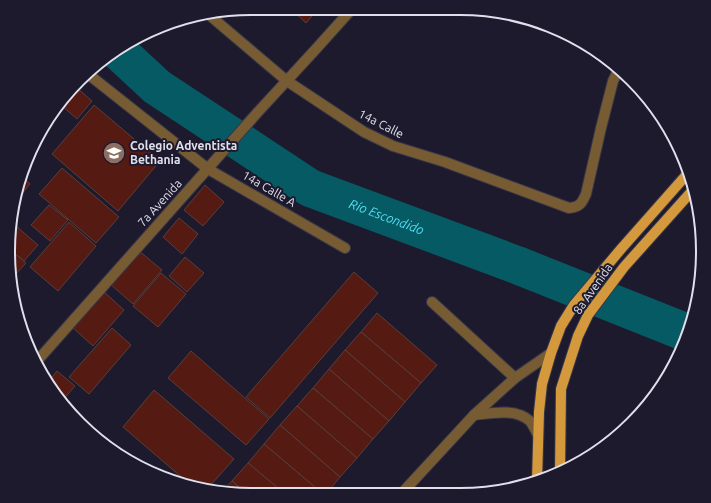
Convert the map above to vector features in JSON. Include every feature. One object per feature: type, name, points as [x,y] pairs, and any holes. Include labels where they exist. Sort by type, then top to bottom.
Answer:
[{"type":"main road","name":"8a Avenida","points":[[538,474],[539,412],[542,384],[562,326],[574,305],[684,178]]},
{"type":"main road","name":"8a Avenida","points":[[560,466],[561,388],[578,336],[588,316],[631,259],[689,194]]},
{"type":"street","name":"7a Avenida","points":[[40,357],[218,156],[346,15]]},
{"type":"street","name":"14a Calle","points":[[213,18],[287,81],[364,132],[393,146],[445,162],[569,208],[576,207],[582,203],[586,194],[603,120],[613,81],[616,75]]},
{"type":"street","name":"14a Calle A","points":[[92,77],[208,169],[345,248]]},
{"type":"street","points":[[432,302],[515,378]]},
{"type":"street","points":[[407,488],[474,414],[515,378],[552,353]]},
{"type":"street","points":[[474,414],[513,413],[530,422],[538,435]]},
{"type":"building","points":[[297,15],[313,15],[306,23]]},
{"type":"building","points":[[79,90],[92,101],[77,119],[64,108]]},
{"type":"building","points":[[94,105],[160,161],[118,211],[52,154]]},
{"type":"building","points":[[62,168],[119,217],[96,243],[39,194]]},
{"type":"building","points":[[26,181],[30,184],[22,194]]},
{"type":"building","points":[[205,185],[224,202],[203,226],[184,210]]},
{"type":"building","points":[[49,205],[68,220],[50,241],[31,225]]},
{"type":"building","points":[[179,218],[198,234],[182,254],[163,237]]},
{"type":"building","points":[[69,222],[96,246],[58,291],[30,267]]},
{"type":"building","points":[[17,227],[38,245],[24,261],[15,253]]},
{"type":"building","points":[[138,250],[162,270],[133,304],[109,283]]},
{"type":"building","points":[[15,254],[26,263],[16,273]]},
{"type":"building","points":[[185,257],[204,273],[187,292],[169,276]]},
{"type":"building","points":[[354,272],[378,293],[270,418],[246,397]]},
{"type":"building","points":[[161,273],[186,294],[158,327],[133,306]]},
{"type":"building","points":[[103,291],[124,310],[93,346],[72,327]]},
{"type":"building","points":[[377,313],[437,365],[421,383],[361,332]]},
{"type":"building","points":[[112,328],[131,345],[89,394],[69,377]]},
{"type":"building","points":[[361,332],[421,383],[405,402],[345,350]]},
{"type":"building","points":[[345,350],[405,402],[389,421],[329,369]]},
{"type":"building","points":[[191,351],[269,419],[246,445],[168,378]]},
{"type":"building","points":[[329,369],[389,421],[373,439],[313,388]]},
{"type":"building","points":[[57,371],[75,386],[66,397],[52,378]]},
{"type":"building","points":[[313,388],[373,439],[357,458],[297,406]]},
{"type":"building","points":[[154,390],[234,459],[211,484],[190,480],[182,477],[123,427]]},
{"type":"building","points":[[297,406],[357,458],[340,477],[280,425]]},
{"type":"building","points":[[280,425],[340,477],[331,488],[316,488],[264,444]]},
{"type":"building","points":[[264,444],[316,488],[278,488],[248,463]]},
{"type":"building","points":[[248,463],[278,488],[239,487],[232,481]]},
{"type":"building","points":[[232,481],[239,487],[236,487],[227,486]]},
{"type":"waterway","name":"Río Escondido","points":[[121,54],[157,87],[310,188],[517,265],[682,331]]},
{"type":"place","name":"Colegio Adventista Bethania","points":[[114,153]]}]
